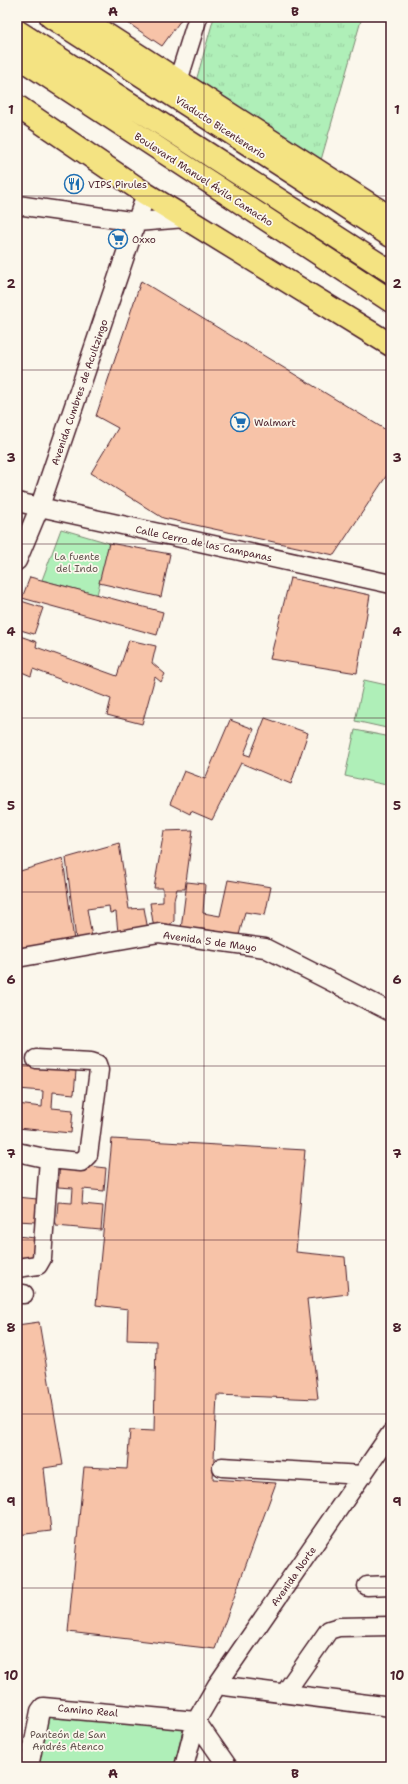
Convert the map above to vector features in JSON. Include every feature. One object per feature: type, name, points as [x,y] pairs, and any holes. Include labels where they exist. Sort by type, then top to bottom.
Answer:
[{"type":"main road","name":"Viaducto Bicentenario","points":[[51,17],[391,236]]},
{"type":"main road","points":[[79,17],[391,218]]},
{"type":"main road","points":[[17,31],[391,272]]},
{"type":"main road","name":"Boulevard Manuel Ávila Camacho","points":[[17,56],[391,300]]},
{"type":"main road","points":[[17,106],[146,194],[391,345]]},
{"type":"street","points":[[178,81],[198,17]]},
{"type":"street","name":"Avenida Cumbres de Acultzingo","points":[[17,561],[40,506],[146,194]]},
{"type":"street","points":[[17,205],[137,222],[185,218]]},
{"type":"street","name":"Calle Cerro de las Campanas","points":[[17,502],[391,584]]},
{"type":"street","name":"Avenida 5 de Mayo","points":[[17,958],[159,933],[265,948],[391,1012]]},
{"type":"street","points":[[17,1152],[82,1162],[88,1155],[100,1070],[97,1064],[91,1062],[36,1059]]},
{"type":"street","points":[[17,1268],[30,1268],[38,1265],[42,1258],[49,1158]]},
{"type":"street","name":"Avenida Norte","points":[[184,1767],[196,1721],[217,1685],[391,1433]]},
{"type":"street","points":[[222,1467],[363,1475]]},
{"type":"street","points":[[367,1586],[391,1585]]},
{"type":"street","points":[[285,1693],[329,1630],[339,1627],[391,1626]]},
{"type":"street","points":[[217,1685],[391,1707]]},
{"type":"street","name":"Camino Real","points":[[29,1767],[40,1711],[43,1707],[196,1721]]},
{"type":"street","points":[[196,1721],[228,1767]]},
{"type":"green space","points":[[214,17],[362,17],[319,167],[196,81]]},
{"type":"green space","name":"La fuente del Indo","points":[[61,529],[109,543],[97,595],[42,580]]},
{"type":"green space","points":[[364,680],[391,686],[391,729],[355,721]]},
{"type":"green space","points":[[355,730],[391,737],[391,786],[345,776]]},
{"type":"green space","name":"Panteón de San Andrés Atenco","points":[[45,1711],[184,1725],[174,1767],[34,1767]]},
{"type":"building","points":[[127,17],[183,17],[162,46],[125,21]]},
{"type":"building","name":"Walmart","points":[[141,281],[391,433],[391,469],[334,555],[163,518],[91,473],[118,428],[96,416]]},
{"type":"building","points":[[109,543],[170,554],[161,597],[99,583]]},
{"type":"building","points":[[30,577],[163,612],[157,635],[22,598]]},
{"type":"building","points":[[290,578],[370,595],[357,673],[270,659]]},
{"type":"building","points":[[18,600],[43,608],[34,634],[17,629]]},
{"type":"building","points":[[17,635],[37,642],[36,647],[117,676],[129,640],[156,646],[152,663],[165,674],[161,682],[155,677],[142,724],[107,715],[111,699],[33,669],[31,676],[17,670]]},
{"type":"building","points":[[17,674],[21,675],[17,695]]},
{"type":"building","points":[[265,718],[308,733],[291,784],[241,763],[212,820],[191,811],[190,814],[170,804],[184,771],[205,779],[230,720],[254,729],[244,754],[250,756]]},
{"type":"building","points":[[193,830],[185,889],[177,889],[174,900],[174,921],[167,927],[154,929],[150,903],[163,902],[163,888],[154,888],[164,831]]},
{"type":"building","points":[[119,843],[129,909],[144,908],[148,930],[118,933],[116,912],[110,913],[109,906],[87,909],[92,937],[76,940],[66,858]]},
{"type":"building","points":[[63,858],[74,941],[17,952],[17,872]]},
{"type":"building","points":[[228,880],[271,887],[265,915],[245,912],[239,935],[202,929],[181,929],[187,882],[205,884],[203,913],[220,916]]},
{"type":"building","points":[[20,1065],[76,1071],[74,1094],[53,1092],[52,1108],[73,1110],[71,1133],[17,1128],[17,1104],[42,1107],[43,1091],[18,1089]]},
{"type":"building","points":[[112,1139],[305,1150],[296,1252],[345,1257],[348,1294],[307,1299],[318,1399],[217,1395],[213,1479],[276,1483],[215,1649],[68,1632],[84,1467],[127,1469],[130,1430],[154,1431],[156,1341],[127,1340],[128,1309],[96,1305]]},
{"type":"building","points":[[60,1163],[106,1168],[104,1191],[83,1189],[82,1204],[103,1206],[101,1230],[56,1226],[58,1202],[72,1203],[73,1188],[58,1187]]},
{"type":"building","points":[[17,1197],[37,1199],[35,1222],[17,1221]]},
{"type":"building","points":[[17,1236],[35,1238],[32,1261],[17,1260]]},
{"type":"building","points":[[39,1322],[63,1465],[44,1468],[51,1531],[17,1535],[17,1325]]},
{"type":"place","name":"VIPS Pirules","points":[[74,184]]},
{"type":"place","name":"Oxxo","points":[[118,239]]},
{"type":"place","name":"Walmart","points":[[240,422]]}]
